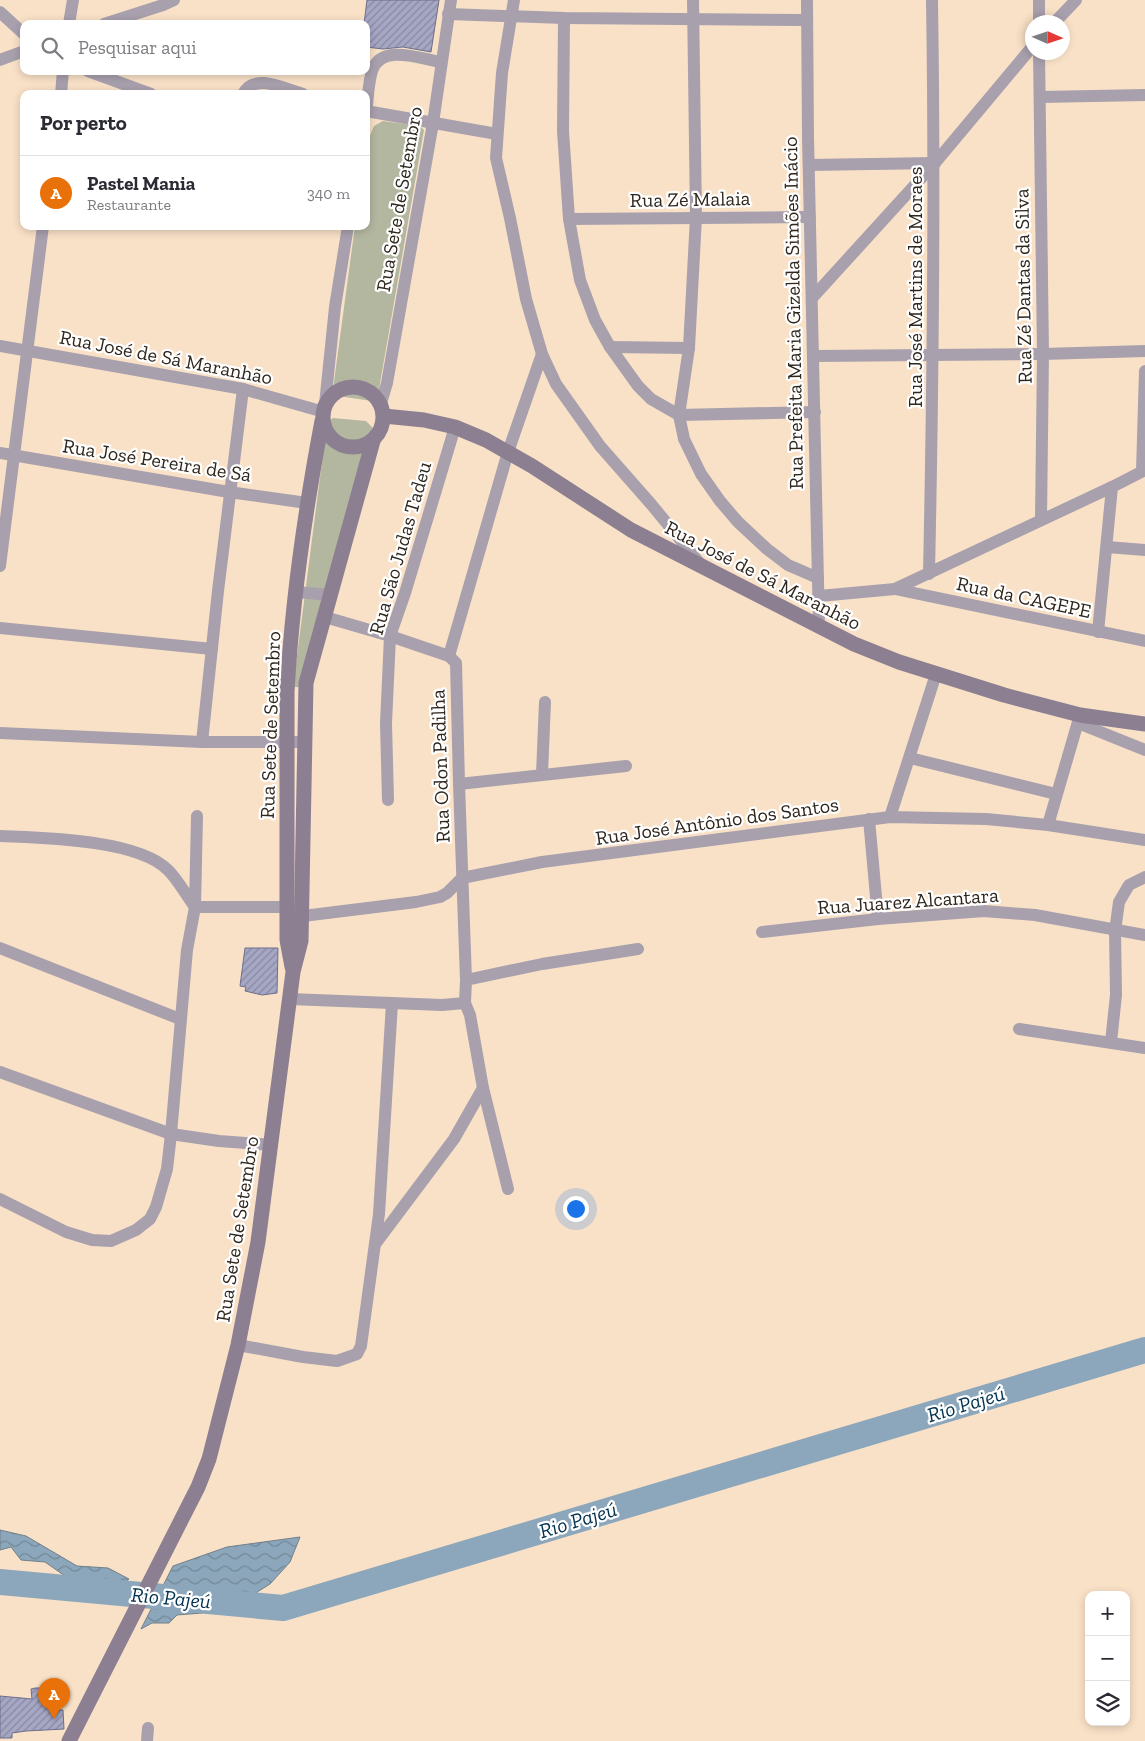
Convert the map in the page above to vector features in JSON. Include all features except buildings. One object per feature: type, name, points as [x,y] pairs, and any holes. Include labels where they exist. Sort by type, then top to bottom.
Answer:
[{"type":"street","points":[[70,20],[73,0]]},
{"type":"street","points":[[117,20],[174,0]]},
{"type":"street","name":"Rua Sete de Setembro","points":[[382,410],[433,123],[450,0]]},
{"type":"street","points":[[514,0],[510,16],[499,103],[496,158],[526,299],[542,354],[556,384],[600,446],[704,568]]},
{"type":"street","points":[[694,0],[696,217],[689,348],[679,415],[684,439],[701,474],[738,522],[767,549],[788,565],[818,578]]},
{"type":"street","name":"Rua Prefeita Maria Gizelda Simões Inácio","points":[[807,0],[819,626]]},
{"type":"street","name":"Rua José Martins de Moraes","points":[[929,574],[934,355],[935,162],[932,0]]},
{"type":"street","points":[[1039,0],[1039,15]]},
{"type":"street","points":[[1062,15],[1076,0]]},
{"type":"street","points":[[0,12],[20,30]]},
{"type":"street","points":[[448,14],[564,18],[807,20]]},
{"type":"street","points":[[564,18],[563,131],[569,219],[580,280],[595,320],[610,348],[638,386],[651,399],[679,415],[815,412]]},
{"type":"street","points":[[0,60],[20,52]]},
{"type":"street","points":[[369,90],[372,71],[380,58],[386,55],[441,62]]},
{"type":"street","points":[[813,297],[935,162],[1025,55]]},
{"type":"street","name":"Rua Zé Dantas da Silva","points":[[1039,60],[1043,354],[1041,520]]},
{"type":"street","points":[[61,90],[63,75]]},
{"type":"street","points":[[99,75],[140,90]]},
{"type":"street","points":[[246,90],[250,85],[258,82],[288,90]]},
{"type":"street","points":[[1040,96],[1145,95]]},
{"type":"street","points":[[370,113],[497,134]]},
{"type":"street","points":[[809,165],[935,162]]},
{"type":"street","name":"Rua Zé Malaia","points":[[569,219],[810,217]]},
{"type":"street","points":[[0,566],[42,230]]},
{"type":"street","points":[[324,412],[334,393],[346,387],[360,387],[372,392],[382,410],[381,430],[373,441],[360,447],[347,447],[334,442],[326,431],[324,412],[334,307],[347,230]]},
{"type":"street","name":"Rua José de Sá Maranhão","points":[[0,346],[243,389],[324,412]]},
{"type":"street","points":[[610,348],[689,348]]},
{"type":"street","points":[[814,356],[1043,354],[1145,350]]},
{"type":"street","points":[[325,617],[449,656],[508,452],[542,354]]},
{"type":"street","points":[[819,596],[895,589],[1112,487],[1144,470],[1145,371]]},
{"type":"street","points":[[202,742],[243,389]]},
{"type":"street","name":"Rua José de Sá Maranhão","points":[[382,410],[455,427],[486,440],[631,530],[854,644],[899,662],[1079,719],[1145,724]]},
{"type":"street","name":"Rua Sete de Setembro","points":[[292,972],[287,940],[287,692],[296,592],[307,502],[324,412]]},
{"type":"street","name":"Rua São Judas Tadeu","points":[[388,800],[386,723],[390,636],[405,593],[455,427]]},
{"type":"street","name":"Rua Sete de Setembro","points":[[69,1741],[198,1487],[209,1459],[238,1346],[258,1242],[272,1145],[292,972],[301,941],[303,916],[306,683],[373,441]]},
{"type":"street","name":"Rua José Pereira de Sá","points":[[0,453],[230,492],[307,502]]},
{"type":"street","points":[[1098,632],[1112,487]]},
{"type":"street","points":[[1107,547],[1145,550]]},
{"type":"street","name":"Rua da CAGEPE","points":[[895,589],[1145,641]]},
{"type":"street","points":[[296,592],[331,595]]},
{"type":"street","points":[[0,628],[212,649]]},
{"type":"street","name":"Rua Odon Padilha","points":[[449,656],[456,663],[466,980],[465,1003],[470,1015],[483,1088],[508,1189]]},
{"type":"street","points":[[890,818],[936,674]]},
{"type":"street","points":[[287,692],[306,693]]},
{"type":"street","points":[[542,774],[545,702]]},
{"type":"street","points":[[1048,825],[1079,719],[1145,750]]},
{"type":"street","points":[[0,733],[202,742],[304,742]]},
{"type":"street","points":[[910,758],[1056,794]]},
{"type":"street","points":[[459,784],[626,766]]},
{"type":"street","points":[[0,1200],[74,1235],[92,1240],[111,1241],[144,1225],[150,1219],[156,1207],[167,1169],[172,1134],[180,1019],[187,950],[195,907],[197,816]]},
{"type":"street","name":"Rua José Antônio dos Santos","points":[[462,878],[542,862],[890,818],[986,819],[1048,825],[1145,840]]},
{"type":"street","points":[[869,820],[878,919]]},
{"type":"street","points":[[0,836],[94,843],[114,846],[140,854],[168,870],[195,907]]},
{"type":"street","points":[[1111,1042],[1116,996],[1115,931],[1119,902],[1125,890],[1133,882],[1145,877]]},
{"type":"street","points":[[303,916],[416,902],[440,897],[447,893],[462,878]]},
{"type":"street","points":[[195,907],[287,908]]},
{"type":"street","name":"Rua Juarez Alcantara","points":[[762,932],[878,919],[984,911],[1035,915],[1145,935]]},
{"type":"street","points":[[0,948],[180,1019]]},
{"type":"street","points":[[466,980],[542,964],[638,949]]},
{"type":"street","points":[[290,999],[442,1005],[465,1003]]},
{"type":"street","points":[[238,1346],[337,1361],[357,1354],[361,1346],[365,1330],[376,1243],[392,1003]]},
{"type":"street","points":[[1019,1030],[1145,1048]]},
{"type":"street","points":[[0,1072],[172,1134],[219,1141],[272,1145]]},
{"type":"street","points":[[376,1243],[454,1139],[483,1088]]},
{"type":"street","points":[[147,1741],[148,1728]]},
{"type":"green space","points":[[383,121],[419,126],[424,130],[378,395],[372,401],[338,396],[333,389],[354,230],[370,230],[370,135],[374,126]]},
{"type":"green space","points":[[333,418],[366,421],[373,428],[312,634],[300,687],[293,687],[327,423]]},
{"type":"water","points":[[0,1530],[26,1536],[77,1566],[108,1568],[129,1579],[122,1585],[90,1578],[65,1576],[45,1562],[21,1560],[11,1547],[0,1550]]},
{"type":"water","points":[[300,1537],[290,1562],[270,1584],[227,1611],[177,1615],[169,1623],[152,1623],[141,1629],[173,1566],[227,1547]]},
{"type":"waterway","name":"Rio Pajeú","points":[[0,1582],[283,1608],[1145,1350]]},
{"type":"place","name":"Pastel Mania","points":[[54,1719]]}]
